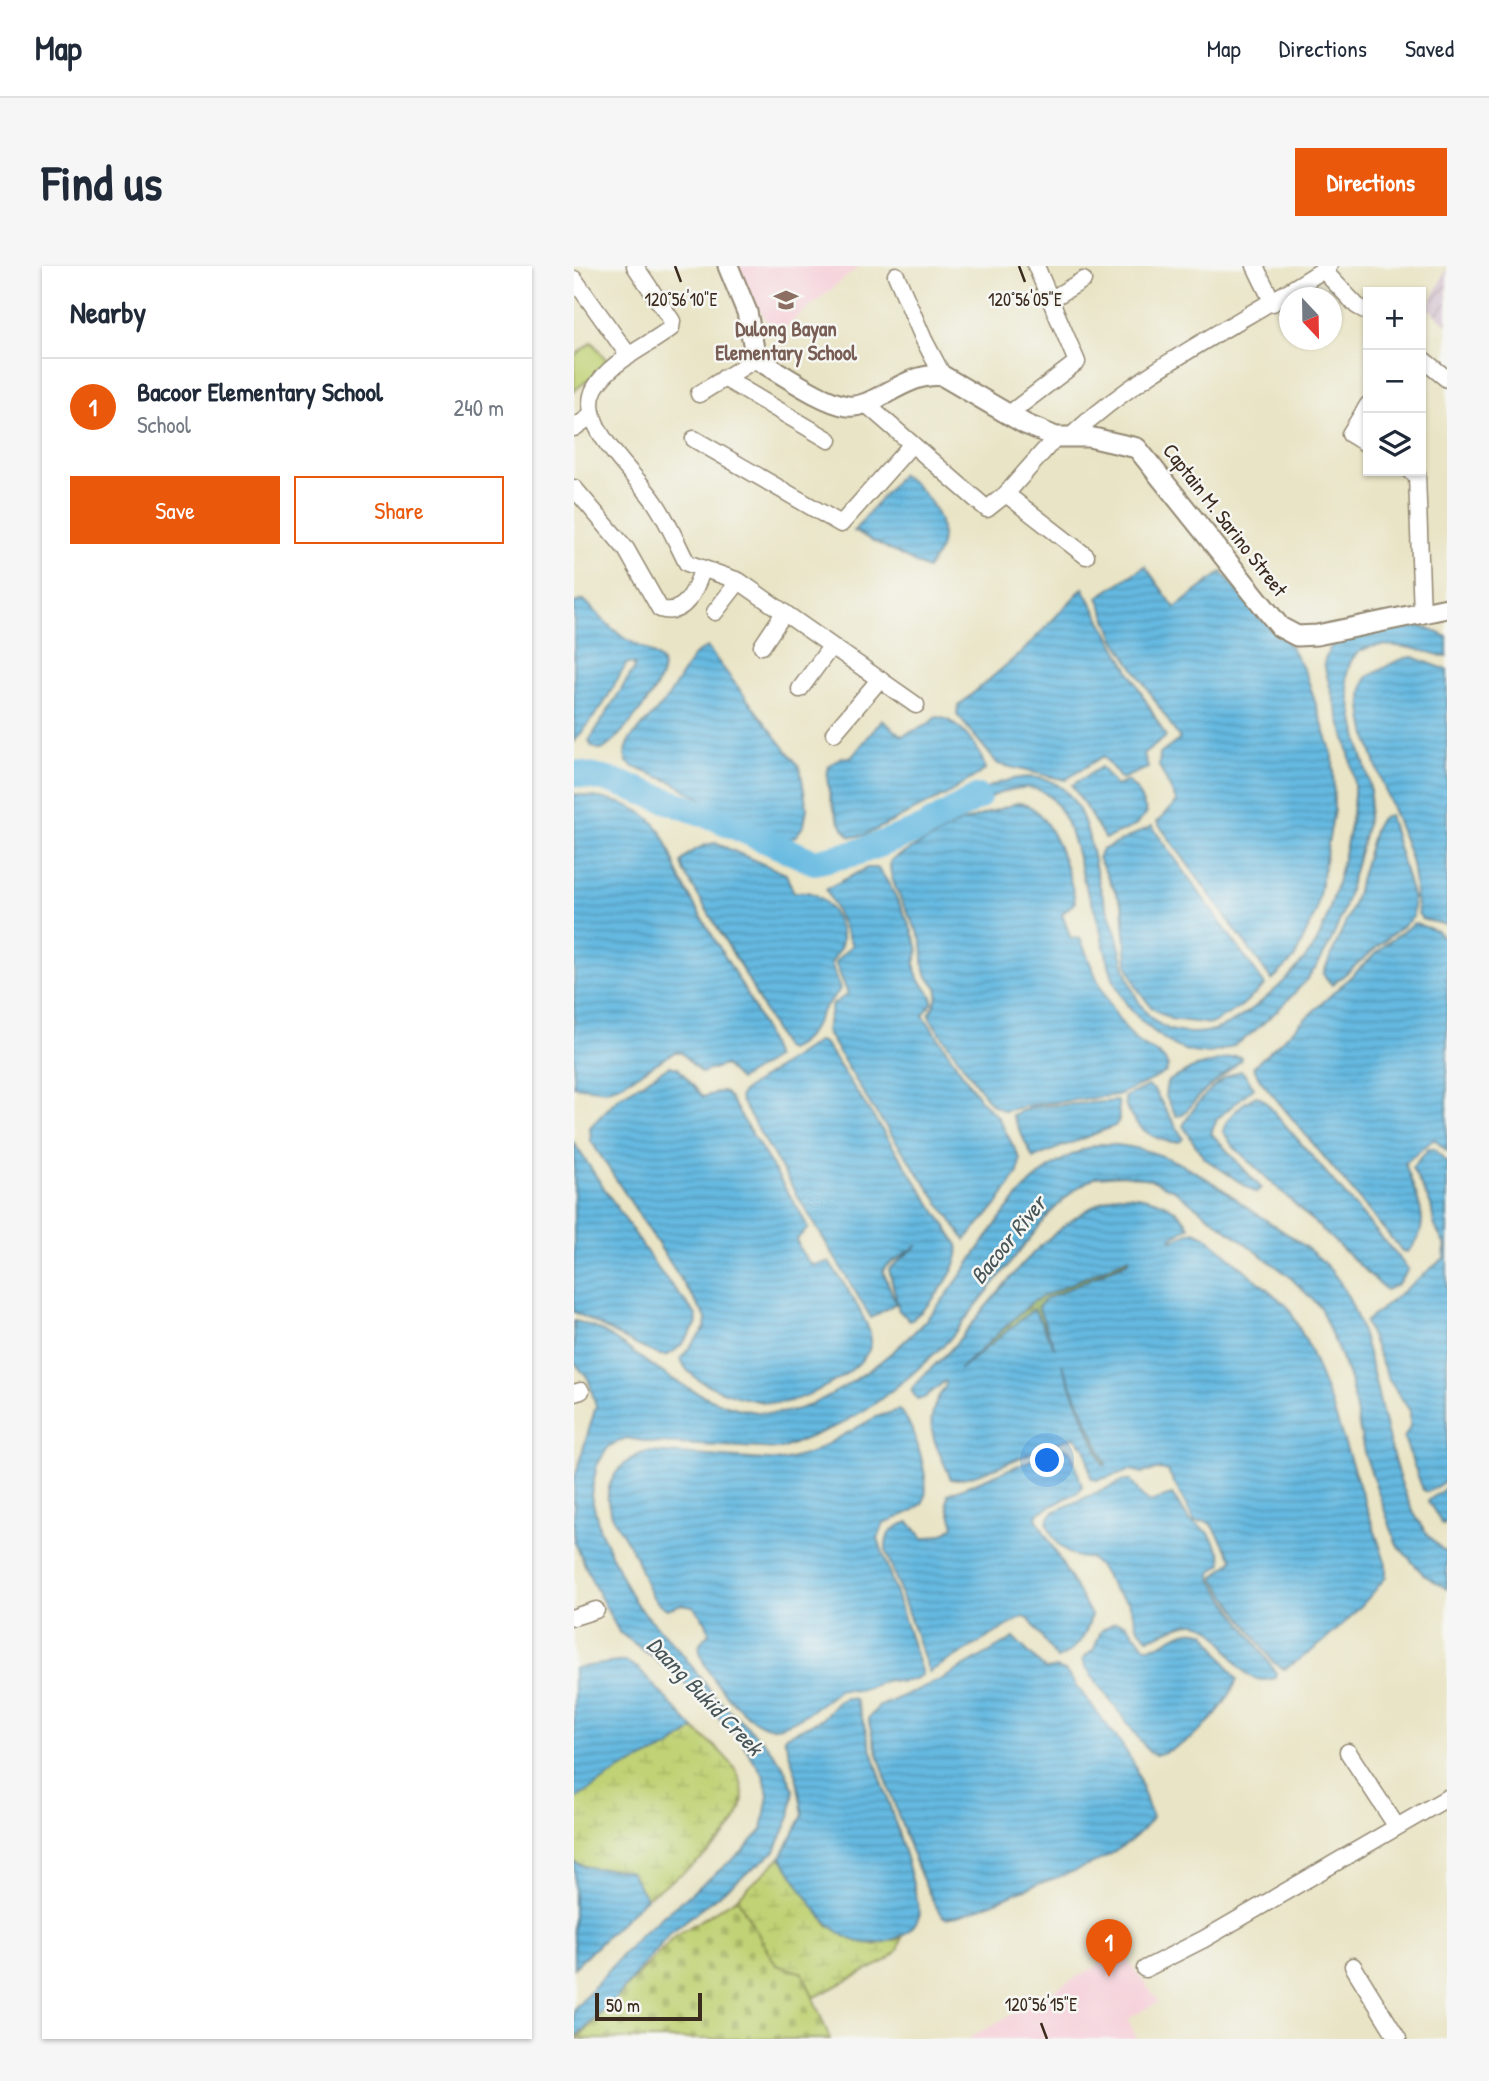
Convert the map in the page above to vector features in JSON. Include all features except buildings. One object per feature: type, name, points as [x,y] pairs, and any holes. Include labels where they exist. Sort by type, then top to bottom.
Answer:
[{"type":"street","points":[[635,266],[672,321],[665,332],[629,356],[594,389],[591,416],[600,433],[653,498],[687,563],[738,581],[830,648],[916,705]]},
{"type":"street","points":[[728,266],[743,295],[756,359],[831,401],[848,407],[866,404],[887,390],[916,379],[932,375],[943,376]]},
{"type":"street","points":[[1009,414],[1077,362],[1036,266]]},
{"type":"street","points":[[1255,266],[1273,303]]},
{"type":"street","points":[[866,404],[987,509],[1006,494],[1063,436],[1155,371],[1273,303],[1326,268],[1357,306],[1363,309]]},
{"type":"street","points":[[896,275],[923,340],[943,376]]},
{"type":"street","points":[[574,279],[629,356]]},
{"type":"street","points":[[1050,300],[1083,280]]},
{"type":"street","points":[[699,394],[756,359]]},
{"type":"street","points":[[1426,362],[1447,379]]},
{"type":"street","name":"Captain M. Sarino Street","points":[[943,376],[1009,414],[1063,436],[1129,444],[1145,454],[1211,543],[1280,627],[1288,633],[1317,635],[1447,608]]},
{"type":"street","points":[[724,378],[829,440]]},
{"type":"street","points":[[1363,413],[1350,434],[1363,443]]},
{"type":"street","points":[[574,428],[591,416]]},
{"type":"street","points":[[694,439],[841,524],[912,444]]},
{"type":"street","points":[[1418,476],[1422,615]]},
{"type":"street","points":[[574,488],[626,549],[660,608],[668,611],[679,608],[691,598],[702,570]]},
{"type":"street","points":[[1006,494],[1086,556]]},
{"type":"street","points":[[715,612],[738,581]]},
{"type":"street","points":[[762,646],[784,613]]},
{"type":"street","points":[[800,689],[830,648]]},
{"type":"street","points":[[834,733],[880,679]]},
{"type":"street","points":[[574,1617],[596,1610]]},
{"type":"street","points":[[1348,1752],[1397,1827]]},
{"type":"street","points":[[1145,1969],[1205,1939],[1447,1798]]},
{"type":"street","points":[[1353,1966],[1398,2039]]},
{"type":"shaded area","name":"Dulong Bayan Elementary School","points":[[733,266],[860,266],[775,335]]},
{"type":"shaded area","points":[[1447,268],[1447,324],[1428,308]]},
{"type":"shaded area","points":[[1121,1952],[1159,2002],[1128,2019],[1137,2039],[968,2039]]},
{"type":"green space","points":[[592,342],[609,363],[574,391],[574,356]]},
{"type":"green space","points":[[1129,1257],[1129,1260],[1047,1299],[1038,1307],[1056,1349],[1053,1349],[1034,1309],[961,1372],[959,1370],[1033,1301]]},
{"type":"green space","points":[[1062,1364],[1106,1465],[1103,1466],[1060,1365]]},
{"type":"green space","points":[[694,1729],[732,1765],[743,1791],[741,1810],[731,1828],[716,1845],[699,1861],[646,1898],[630,1872],[590,1868],[574,1862],[574,1800],[620,1770],[670,1747]]},
{"type":"green space","points":[[781,1857],[828,1925],[875,1945],[902,1937],[898,1951],[888,1960],[813,1998],[803,1973],[776,1965],[737,1898]]},
{"type":"green space","points":[[737,1898],[776,1965],[803,1973],[830,2039],[577,2039],[675,1936]]},
{"type":"water","points":[[901,474],[925,495],[940,523],[940,547],[927,569],[854,531]]},
{"type":"water","points":[[1145,566],[1175,608],[1222,572],[1260,618],[1289,644],[1306,674],[1333,757],[1334,810],[1316,912],[1294,959],[1272,980],[1157,822],[1177,802],[1159,766],[1160,754],[1180,739],[1115,639],[1098,597]]},
{"type":"water","points":[[1083,588],[1166,737],[1144,754],[1148,768],[1121,779],[1103,756],[1065,780],[998,764],[957,715],[958,706],[1024,650]]},
{"type":"water","points":[[584,600],[619,634],[656,656],[662,668],[652,694],[642,708],[620,735],[602,750],[592,747],[589,741],[634,669],[634,664],[627,663],[603,705],[574,742],[574,603]]},
{"type":"water","points":[[1415,623],[1447,637],[1447,657],[1385,645],[1370,647],[1358,653],[1350,663],[1347,680],[1370,788],[1366,829],[1335,933],[1302,985],[1271,1017],[1233,1046],[1212,1053],[1181,1049],[1150,1028],[1124,1000],[1111,971],[1072,838],[1064,816],[1051,798],[1040,790],[1014,789],[985,799],[949,819],[945,809],[1003,782],[1035,778],[1050,781],[1063,789],[1079,810],[1084,822],[1100,887],[1127,974],[1142,1006],[1152,1019],[1166,1028],[1184,1033],[1220,1028],[1265,999],[1304,960],[1320,935],[1334,894],[1351,820],[1354,786],[1349,755],[1324,662],[1331,646],[1340,640]]},
{"type":"water","points":[[707,647],[800,768],[807,808],[804,825],[796,836],[790,838],[748,826],[672,782],[633,767],[627,762],[625,754],[630,739],[665,702],[694,655]]},
{"type":"water","points":[[1413,657],[1447,670],[1447,925],[1422,919],[1418,913],[1412,864],[1377,769],[1363,717],[1362,695],[1367,677],[1395,662]]},
{"type":"water","points":[[936,717],[952,723],[968,736],[979,753],[985,770],[946,795],[865,835],[851,837],[841,824],[832,804],[828,783],[829,766],[841,757],[851,758],[882,720],[902,736],[927,725]]},
{"type":"water","points":[[1101,767],[1116,786],[1128,781],[1138,792],[1147,813],[1135,826],[1105,839],[1072,785]]},
{"type":"water","points":[[574,794],[606,799],[636,809],[659,829],[683,884],[756,1012],[775,1058],[739,1080],[724,1065],[701,1073],[681,1052],[675,1052],[620,1085],[605,1090],[574,1086]]},
{"type":"water","points":[[1017,803],[1029,806],[1039,814],[1063,859],[1075,902],[1062,914],[1071,939],[1080,938],[1103,991],[1126,1029],[1139,1043],[1157,1053],[1168,1066],[1166,1072],[1154,1079],[1118,1095],[1004,1111],[990,1103],[929,1015],[938,990],[923,964],[921,940],[892,878],[891,860],[959,823]]},
{"type":"water","points":[[1389,815],[1413,899],[1413,917],[1332,985],[1323,974],[1353,905],[1375,827],[1381,818]]},
{"type":"water","points":[[1152,826],[1265,985],[1239,1008],[1211,1024],[1170,1019],[1152,1008],[1137,988],[1127,963],[1123,906],[1098,858],[1102,850]]},
{"type":"water","points":[[715,843],[786,874],[794,893],[812,894],[826,903],[840,928],[841,945],[831,963],[840,989],[802,1042],[788,1050],[783,1047],[745,974],[684,872],[681,863],[691,852]]},
{"type":"water","points":[[867,868],[877,868],[882,874],[900,905],[914,938],[918,951],[916,972],[932,996],[932,1003],[923,1015],[981,1101],[998,1117],[1020,1159],[1018,1173],[996,1206],[965,1240],[872,1107],[826,1031],[832,1005],[848,994],[835,962],[852,945],[826,889]]},
{"type":"water","points":[[1414,923],[1437,931],[1447,941],[1447,1151],[1434,1139],[1405,1163],[1421,1209],[1422,1220],[1416,1242],[1407,1252],[1402,1251],[1261,1081],[1253,1067],[1386,944]]},
{"type":"water","points":[[819,1041],[825,1044],[958,1245],[955,1264],[943,1287],[926,1307],[910,1320],[899,1311],[889,1269],[918,1245],[885,1267],[883,1271],[896,1303],[871,1318],[741,1101],[740,1096],[746,1089]]},
{"type":"water","points":[[1241,1057],[1240,1061],[1200,1095],[1183,1115],[1176,1116],[1165,1095],[1167,1082],[1193,1068]]},
{"type":"water","points":[[669,1066],[678,1068],[703,1097],[723,1091],[730,1098],[808,1228],[797,1239],[802,1254],[813,1265],[829,1262],[867,1325],[871,1343],[859,1363],[833,1382],[803,1397],[768,1403],[739,1397],[708,1385],[686,1368],[681,1358],[705,1328],[706,1318],[591,1141],[590,1127],[618,1098]]},
{"type":"water","points":[[1242,1071],[1254,1087],[1217,1119],[1211,1133],[1261,1188],[1256,1193],[1204,1158],[1183,1126],[1208,1092],[1225,1078]]},
{"type":"water","points":[[1148,1086],[1154,1090],[1183,1138],[1181,1141],[1172,1142],[1153,1136],[1130,1115],[1125,1097]]},
{"type":"water","points":[[1257,1096],[1264,1100],[1408,1270],[1397,1285],[1386,1290],[1232,1145],[1223,1131],[1225,1125],[1236,1110]]},
{"type":"water","points":[[1118,1101],[1119,1120],[1115,1126],[1033,1158],[1012,1115],[1032,1107]]},
{"type":"water","points":[[574,1143],[658,1269],[696,1315],[697,1323],[688,1337],[667,1355],[637,1345],[574,1312]]},
{"type":"water","points":[[1101,1144],[1141,1149],[1195,1171],[1295,1240],[1330,1269],[1355,1312],[1367,1348],[1396,1466],[1408,1501],[1425,1531],[1447,1553],[1447,1589],[1424,1575],[1397,1545],[1364,1452],[1350,1379],[1320,1307],[1289,1276],[1174,1190],[1150,1179],[1123,1175],[1095,1177],[1074,1190],[1050,1213],[948,1341],[873,1405],[839,1425],[781,1449],[656,1443],[626,1438],[609,1446],[597,1465],[591,1495],[600,1530],[637,1605],[680,1651],[715,1697],[764,1742],[782,1764],[794,1790],[790,1817],[775,1851],[670,1933],[612,2003],[574,2039],[574,2009],[641,1934],[743,1851],[762,1830],[768,1795],[764,1776],[739,1738],[677,1675],[619,1632],[574,1540],[574,1480],[596,1406],[588,1378],[574,1362],[574,1321],[606,1333],[664,1374],[715,1401],[768,1413],[797,1409],[842,1388],[901,1344],[952,1289],[1023,1191],[1070,1156]]},
{"type":"water","points":[[1428,1149],[1435,1149],[1447,1163],[1447,1480],[1428,1492],[1423,1490],[1404,1438],[1410,1427],[1410,1411],[1389,1380],[1365,1322],[1444,1258],[1445,1246],[1434,1224],[1431,1205],[1412,1168]]},
{"type":"water","points":[[1117,1195],[1147,1198],[1176,1211],[1189,1227],[1171,1238],[1172,1240],[1194,1231],[1205,1236],[1288,1307],[1308,1345],[1386,1564],[1386,1577],[1339,1628],[1312,1651],[1284,1669],[1273,1662],[1214,1578],[1233,1560],[1213,1526],[1206,1521],[1195,1522],[1168,1471],[1161,1469],[1142,1473],[1131,1470],[1098,1480],[1091,1479],[1086,1449],[1075,1437],[975,1475],[951,1479],[935,1443],[931,1421],[938,1398],[946,1385],[945,1381],[924,1398],[917,1399],[911,1390],[952,1348],[1026,1261],[1068,1223]],"holes":[[[1129,1257],[1129,1261],[1046,1299],[1038,1307],[1055,1349],[1034,1309],[959,1370],[1033,1301]],[[1062,1364],[1106,1464],[1106,1465],[1103,1465]]]},
{"type":"water","points":[[898,1410],[910,1425],[920,1453],[925,1494],[923,1502],[915,1509],[884,1523],[878,1538],[922,1674],[915,1679],[902,1682],[888,1680],[858,1691],[840,1689],[807,1714],[778,1727],[759,1723],[735,1704],[705,1665],[700,1653],[700,1643],[709,1633],[706,1622],[693,1606],[682,1604],[667,1609],[660,1605],[650,1592],[634,1554],[610,1510],[608,1491],[611,1482],[629,1460],[647,1452],[783,1461],[811,1453],[876,1417]]},
{"type":"water","points":[[1063,1447],[1071,1451],[1082,1486],[1080,1491],[1038,1513],[1036,1518],[1091,1615],[1083,1636],[1070,1652],[1057,1659],[1029,1619],[1023,1617],[929,1672],[886,1551],[888,1535],[909,1522],[924,1539],[945,1533],[954,1526],[947,1503],[948,1494]]},
{"type":"water","points":[[1123,1481],[1131,1481],[1143,1498],[1150,1502],[1172,1495],[1190,1521],[1208,1532],[1221,1553],[1222,1563],[1212,1572],[1211,1578],[1276,1673],[1275,1678],[1261,1680],[1249,1676],[1216,1634],[1195,1623],[1148,1638],[1138,1628],[1129,1602],[1114,1590],[1102,1570],[1090,1558],[1068,1553],[1057,1542],[1047,1521],[1053,1512]]},
{"type":"water","points":[[1447,1487],[1447,1522],[1443,1525],[1428,1501]]},
{"type":"water","points":[[1115,1622],[1126,1624],[1145,1647],[1153,1647],[1188,1631],[1206,1633],[1237,1680],[1214,1717],[1193,1737],[1168,1751],[1155,1755],[1149,1752],[1082,1660],[1094,1649],[1101,1631]]},
{"type":"water","points":[[1014,1638],[1046,1670],[1057,1668],[1065,1671],[1122,1745],[1135,1766],[1152,1818],[1129,1842],[1101,1860],[958,1916],[945,1918],[925,1885],[914,1857],[880,1762],[868,1719],[878,1707],[942,1679]]},
{"type":"water","points":[[625,1661],[639,1669],[694,1729],[670,1747],[620,1770],[574,1800],[574,1668]]},
{"type":"water","points":[[845,1698],[855,1699],[860,1711],[920,1914],[907,1932],[888,1941],[869,1944],[852,1940],[824,1919],[781,1857],[803,1815],[796,1774],[784,1737],[822,1719],[837,1702]]},
{"type":"water","points":[[574,1862],[583,1866],[631,1872],[646,1898],[574,1968]]},
{"type":"waterway","points":[[574,773],[613,781],[713,817],[814,862],[856,853],[921,829],[978,797]]},
{"type":"place","name":"Dulong Bayan Elementary School","points":[[786,300]]},
{"type":"place","name":"Bacoor Elementary School","points":[[1109,1977]]},
{"type":"water label","name":"Bacoor River","points":[[1008,1240]]},
{"type":"water label","name":"Daang Bukid Creek","points":[[705,1696]]}]
